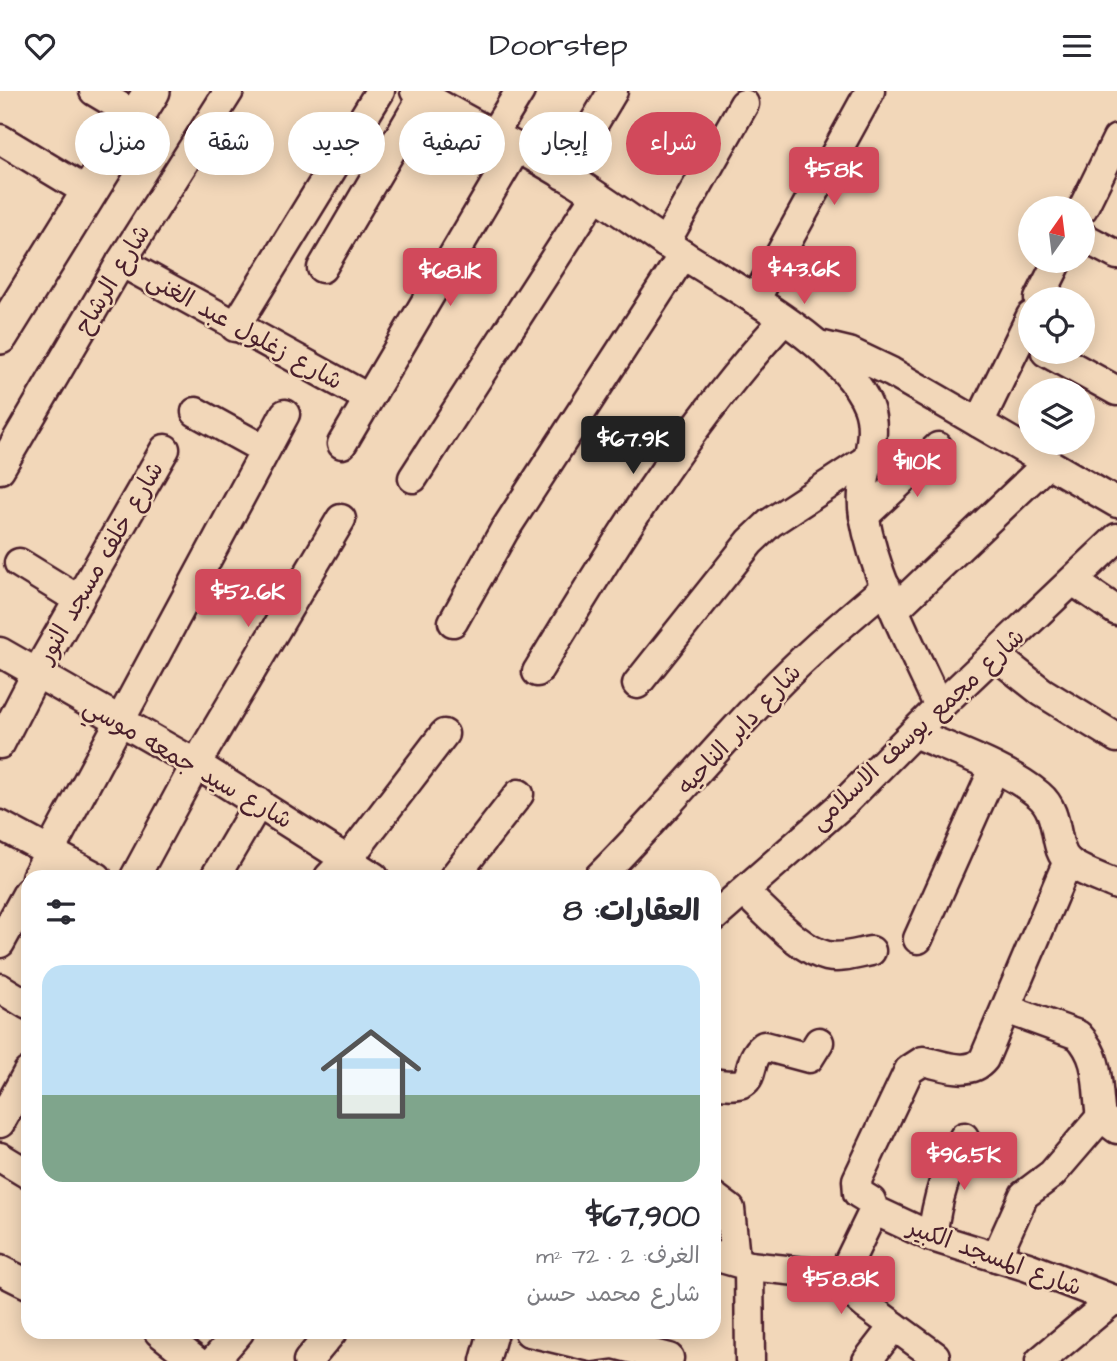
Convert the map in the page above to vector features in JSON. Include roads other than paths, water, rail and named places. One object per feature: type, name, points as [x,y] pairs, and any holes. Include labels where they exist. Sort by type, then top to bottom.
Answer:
[{"type":"street","points":[[0,335],[144,104],[94,91]]},
{"type":"street","name":"شارع الرشاح","points":[[0,469],[121,262],[229,91]]},
{"type":"street","points":[[235,327],[380,91]]},
{"type":"street","points":[[519,150],[505,142],[520,91]]},
{"type":"street","points":[[600,112],[613,91]]},
{"type":"street","points":[[755,300],[870,91]]},
{"type":"street","points":[[322,268],[419,93],[452,112]]},
{"type":"street","points":[[453,622],[503,531],[674,249],[744,104]]},
{"type":"street","points":[[0,139],[88,192]]},
{"type":"street","points":[[1091,196],[1111,168],[1117,139]]},
{"type":"street","points":[[342,444],[487,175]]},
{"type":"street","points":[[564,175],[755,300],[842,366],[859,386],[869,409],[872,436],[866,460],[862,500],[864,516],[890,598],[939,707]]},
{"type":"street","points":[[413,478],[596,196]]},
{"type":"street","points":[[1096,244],[1117,255]]},
{"type":"street","name":"شارع زغلول عبد الغنى","points":[[121,262],[368,398]]},
{"type":"street","points":[[537,673],[594,578],[710,406],[737,370],[783,321]]},
{"type":"street","points":[[813,343],[849,352],[891,372],[1117,503]]},
{"type":"street","points":[[979,423],[1018,349]]},
{"type":"street","points":[[1068,364],[1117,391]]},
{"type":"street","points":[[196,412],[265,450]]},
{"type":"street","points":[[40,870],[285,414]]},
{"type":"street","points":[[864,516],[937,447]]},
{"type":"street","name":"شارع خلف مسجد النور","points":[[0,744],[36,674],[165,449]]},
{"type":"street","points":[[637,684],[750,542],[770,523],[866,460]]},
{"type":"street","name":"شارع داير الناحيه","points":[[606,870],[657,818],[757,706],[819,644],[890,598],[1048,463]]},
{"type":"street","points":[[139,870],[196,764],[341,519]]},
{"type":"street","name":"شارع مجمع يوسف الاسلامى","points":[[721,911],[845,802],[939,707],[1117,538]]},
{"type":"street","points":[[19,563],[79,600]]},
{"type":"street","points":[[1073,581],[1117,611]]},
{"type":"street","name":"شارع سيد جمعه موسي","points":[[0,652],[259,802],[338,868]]},
{"type":"street","points":[[995,655],[1042,692],[1117,738]]},
{"type":"street","points":[[914,733],[994,769],[1040,795],[1054,816],[1061,851],[1068,862],[1117,885]]},
{"type":"street","points":[[338,868],[444,734]]},
{"type":"street","points":[[918,939],[994,769]]},
{"type":"street","points":[[459,870],[519,794]]},
{"type":"street","points":[[219,870],[259,802]]},
{"type":"street","points":[[0,825],[84,870]]},
{"type":"street","points":[[839,1282],[874,1210],[871,1201],[858,1193],[856,1185],[909,1070],[923,1061],[966,1069],[980,1065],[1068,862]]},
{"type":"street","points":[[744,892],[808,949],[827,956],[842,957],[871,951]]},
{"type":"street","points":[[0,943],[21,905]]},
{"type":"street","points":[[0,988],[21,1001]]},
{"type":"street","points":[[996,1257],[1024,1195],[1109,1123],[1097,1071],[1085,1043],[1078,1035],[1006,1009]]},
{"type":"street","points":[[721,1084],[739,1085],[748,1080],[764,1046],[810,1058],[819,1042]]},
{"type":"street","points":[[0,1123],[21,1085]]},
{"type":"street","points":[[932,1237],[937,1197],[948,1166],[964,1137]]},
{"type":"street","points":[[0,1157],[21,1170]]},
{"type":"street","points":[[721,1202],[730,1209],[733,1261],[750,1361]]},
{"type":"street","name":"شارع المسجد الكبير","points":[[874,1210],[932,1237],[1115,1300]]},
{"type":"street","points":[[733,1261],[815,1273],[839,1282],[935,1356]]},
{"type":"street","points":[[0,1270],[21,1280]]},
{"type":"street","points":[[1040,1361],[1115,1300]]},
{"type":"street","points":[[867,1361],[894,1326]]},
{"type":"street","points":[[168,1339],[196,1361]]},
{"type":"street","points":[[214,1361],[233,1339]]},
{"type":"street","points":[[308,1361],[326,1339]]},
{"type":"street","points":[[485,1361],[491,1339]]},
{"type":"street","points":[[558,1339],[592,1347],[614,1344],[669,1358]]}]
